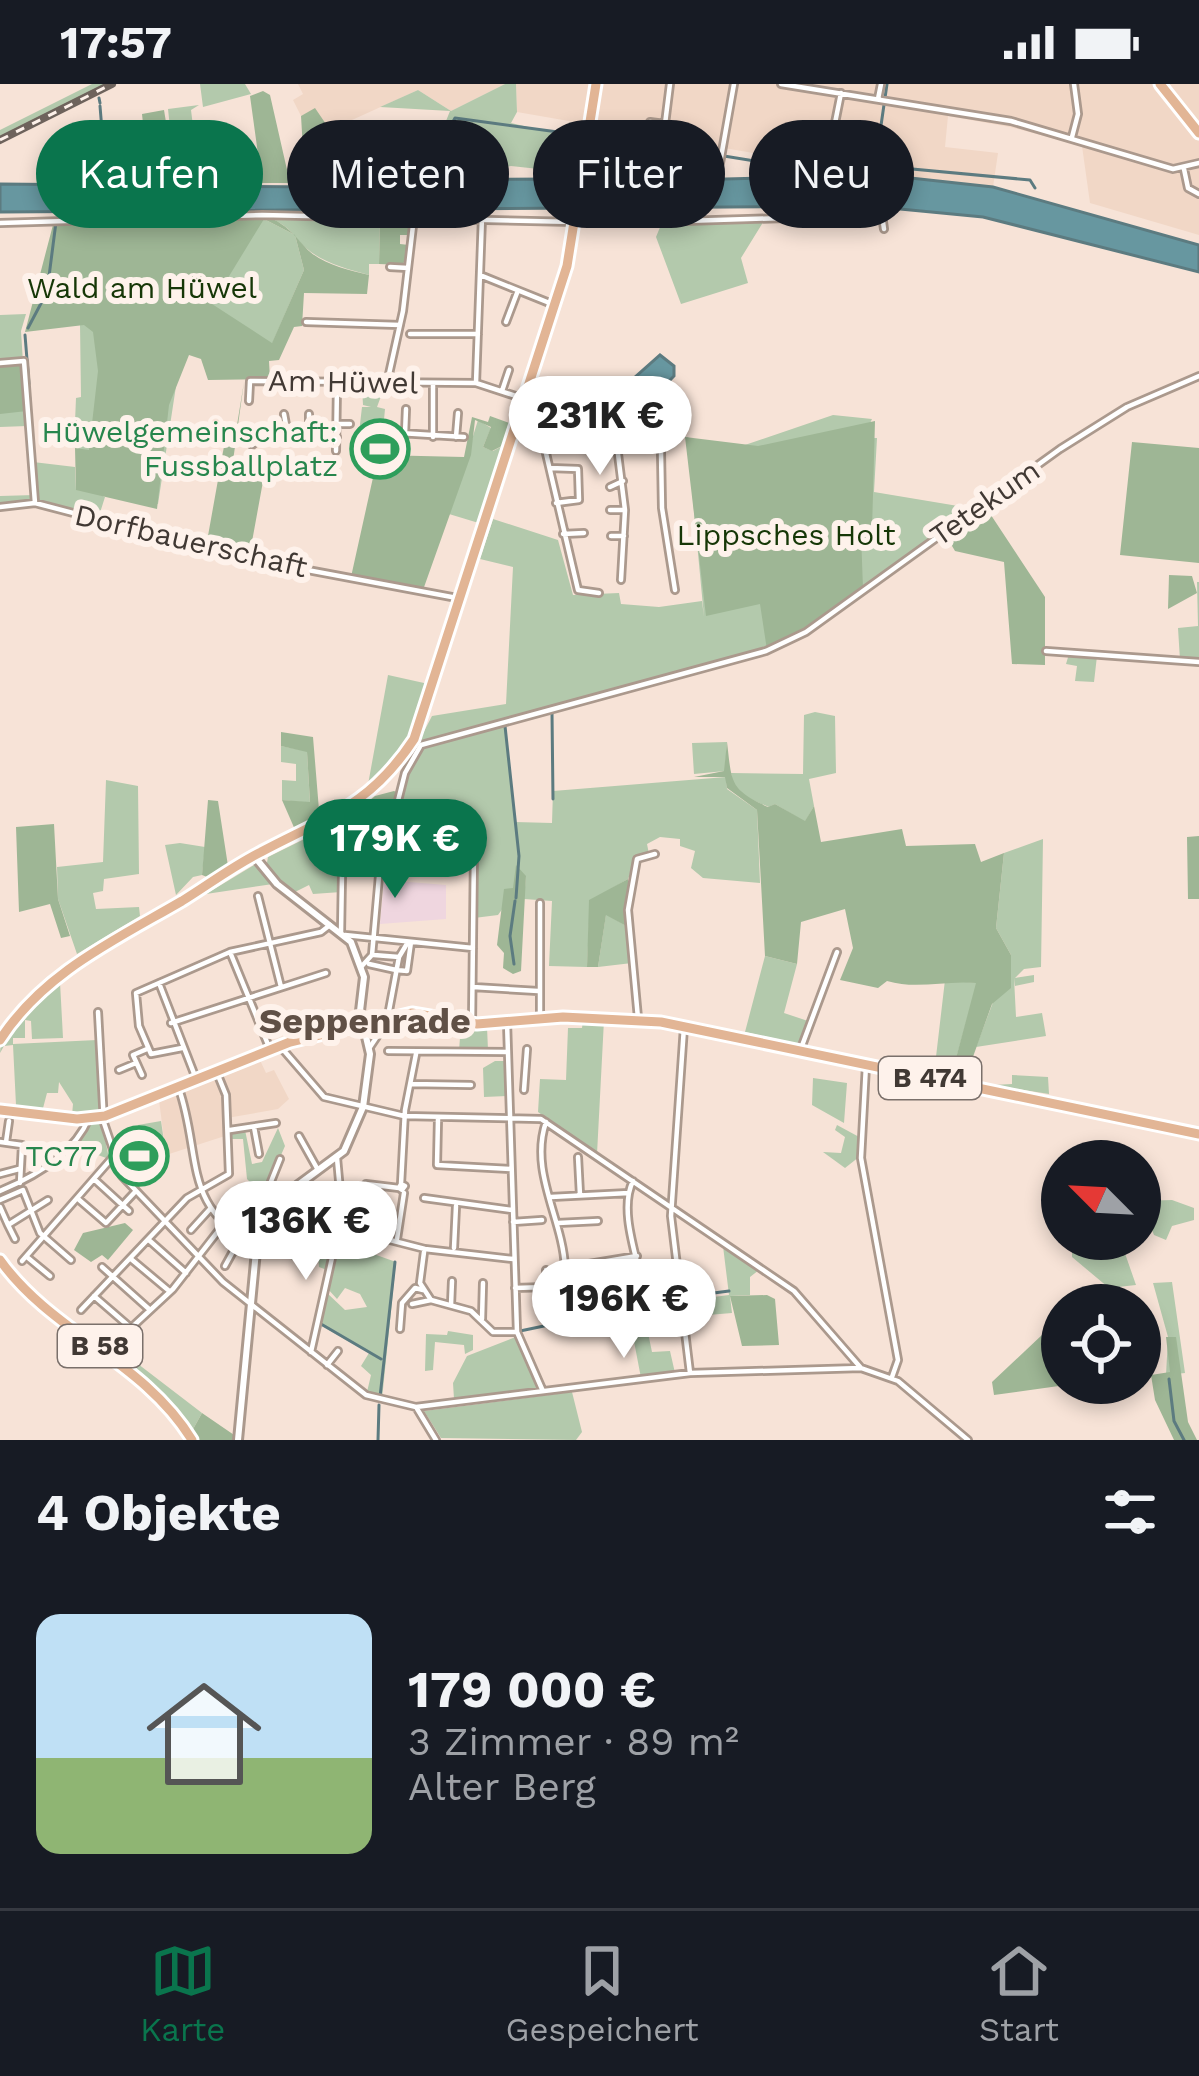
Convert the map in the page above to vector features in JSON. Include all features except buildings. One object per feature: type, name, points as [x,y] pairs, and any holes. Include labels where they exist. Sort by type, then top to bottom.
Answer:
[{"type":"main road","points":[[591,120],[596,84]]},
{"type":"main road","points":[[1160,84],[1199,133]]},
{"type":"main road","points":[[0,1040],[38,992],[73,965],[254,856],[343,819],[401,768],[423,722],[555,304],[574,228]]},
{"type":"main road","points":[[520,414],[538,406]]},
{"type":"main road","name":"B 474","points":[[0,1109],[105,1116],[277,1048],[412,1012],[472,1024],[540,1018],[638,1020],[684,1027],[1199,1134]]},
{"type":"main road","name":"B 58","points":[[0,1260],[42,1304],[144,1380],[192,1440]]},
{"type":"street","points":[[666,120],[670,84]]},
{"type":"street","points":[[725,131],[734,84]]},
{"type":"street","points":[[781,84],[1072,137],[1184,170],[1199,163]]},
{"type":"street","points":[[880,84],[883,100]]},
{"type":"street","points":[[1072,137],[1078,114],[1074,84]]},
{"type":"street","points":[[836,120],[841,93]]},
{"type":"street","points":[[1184,170],[1188,188],[1199,194]]},
{"type":"street","points":[[725,214],[882,215],[884,229]]},
{"type":"street","points":[[0,223],[287,219]]},
{"type":"street","points":[[387,383],[412,228]]},
{"type":"street","points":[[476,383],[482,228]]},
{"type":"street","points":[[390,267],[407,268]]},
{"type":"street","points":[[480,275],[555,304]]},
{"type":"street","points":[[506,322],[517,293]]},
{"type":"street","points":[[306,322],[400,325]]},
{"type":"street","points":[[410,334],[478,334]]},
{"type":"street","name":"Dorfbauerschaft","points":[[0,363],[24,362],[35,503],[249,560],[462,599]]},
{"type":"street","points":[[502,391],[508,370]]},
{"type":"street","name":"Tetekum","points":[[401,768],[425,743],[712,667],[806,632],[1060,449],[1127,407],[1199,376]]},
{"type":"street","name":"Am Hüwel","points":[[249,401],[250,381],[476,383],[538,406]]},
{"type":"street","points":[[336,451],[337,382]]},
{"type":"street","points":[[433,383],[433,439]]},
{"type":"street","points":[[538,406],[578,590],[599,592]]},
{"type":"street","points":[[405,434],[406,409]]},
{"type":"street","points":[[456,437],[458,412]]},
{"type":"street","points":[[309,413],[309,436]]},
{"type":"street","points":[[284,414],[284,433]]},
{"type":"street","points":[[337,424],[350,424]]},
{"type":"street","points":[[615,430],[625,510],[621,580]]},
{"type":"street","points":[[543,432],[645,430],[658,440],[675,590]]},
{"type":"street","points":[[252,445],[268,432],[337,436]]},
{"type":"street","points":[[384,433],[464,437]]},
{"type":"street","points":[[548,468],[578,469],[579,500],[556,503]]},
{"type":"street","points":[[610,487],[623,481]]},
{"type":"street","points":[[0,507],[35,503]]},
{"type":"street","points":[[610,510],[625,510]]},
{"type":"street","points":[[563,534],[584,533]]},
{"type":"street","points":[[611,536],[624,536]]},
{"type":"street","points":[[1046,651],[1199,662]]},
{"type":"street","points":[[311,1352],[339,1227],[338,1158],[362,1107],[370,1048],[362,1024],[365,966],[376,935],[375,898],[401,768]]},
{"type":"street","points":[[343,934],[343,819],[393,826]]},
{"type":"street","points":[[386,849],[472,848],[472,1024]]},
{"type":"street","points":[[638,1020],[629,886],[637,859],[655,854]]},
{"type":"street","points":[[254,856],[277,884],[343,934],[365,966],[407,971],[410,942]]},
{"type":"street","points":[[258,896],[281,987]]},
{"type":"street","points":[[540,903],[540,1018]]},
{"type":"street","points":[[182,1048],[158,1055],[148,1048],[136,993],[230,952],[321,932],[330,925]]},
{"type":"street","points":[[343,934],[473,948]]},
{"type":"street","points":[[370,1048],[384,1033],[399,957],[410,942]]},
{"type":"street","points":[[230,952],[248,999],[277,1048],[322,1096],[404,1116],[509,1116],[546,1122],[794,1291],[851,1364]]},
{"type":"street","points":[[800,1051],[837,952]]},
{"type":"street","points":[[372,955],[399,957]]},
{"type":"street","points":[[172,1023],[326,973]]},
{"type":"street","points":[[159,983],[197,1081]]},
{"type":"street","points":[[473,987],[538,991]]},
{"type":"street","points":[[98,1012],[112,1158],[135,1192],[250,1304],[371,1398],[416,1407],[690,1373],[851,1364],[892,1377],[968,1440]]},
{"type":"street","points":[[507,1022],[517,1333],[543,1390]]},
{"type":"street","points":[[684,1027],[672,1207],[690,1373]]},
{"type":"street","points":[[142,1075],[133,1055],[148,1048]]},
{"type":"street","points":[[524,1090],[527,1048]]},
{"type":"street","points":[[388,1051],[508,1052]]},
{"type":"street","points":[[397,1238],[404,1116],[416,1054]]},
{"type":"street","points":[[118,1070],[136,1063]]},
{"type":"street","points":[[508,1065],[524,1065]]},
{"type":"street","points":[[866,1065],[861,1157],[899,1363],[892,1377]]},
{"type":"street","points":[[81,1310],[187,1198],[231,1172],[230,1130],[217,1072]]},
{"type":"street","points":[[410,1084],[471,1084]]},
{"type":"street","points":[[179,1089],[201,1191],[210,1209],[258,1245]]},
{"type":"street","points":[[438,1116],[437,1165],[511,1169]]},
{"type":"street","points":[[15,1238],[0,1203],[69,1146],[89,1118]]},
{"type":"street","points":[[9,1121],[3,1142],[22,1145],[19,1168],[30,1215],[44,1237],[71,1260]]},
{"type":"street","points":[[546,1122],[544,1190],[558,1223],[565,1268],[637,1256]]},
{"type":"street","points":[[230,1130],[277,1123]]},
{"type":"street","points":[[254,1127],[259,1154]]},
{"type":"street","points":[[298,1136],[318,1170]]},
{"type":"street","points":[[578,1156],[580,1195]]},
{"type":"street","points":[[50,1276],[25,1259],[112,1158]]},
{"type":"street","points":[[238,1440],[258,1245],[286,1202],[318,1170],[338,1158]]},
{"type":"street","points":[[280,1159],[268,1189],[286,1202]]},
{"type":"street","points":[[0,1174],[19,1168]]},
{"type":"street","points":[[94,1179],[130,1211]]},
{"type":"street","points":[[578,1268],[584,1296],[642,1283],[629,1193],[633,1181]]},
{"type":"street","points":[[366,1184],[402,1188]]},
{"type":"street","points":[[0,1191],[22,1186]]},
{"type":"street","points":[[77,1198],[106,1223],[135,1192]]},
{"type":"street","points":[[550,1197],[629,1193]]},
{"type":"street","points":[[94,1296],[131,1328],[186,1273],[223,1223],[254,1196]]},
{"type":"street","points":[[424,1198],[453,1201],[457,1206],[454,1250]]},
{"type":"street","points":[[8,1225],[48,1200]]},
{"type":"street","points":[[457,1206],[512,1210]]},
{"type":"street","points":[[370,1233],[373,1208]]},
{"type":"street","points":[[191,1230],[210,1209]]},
{"type":"street","points":[[513,1222],[542,1220]]},
{"type":"street","points":[[558,1223],[598,1221]]},
{"type":"street","points":[[339,1227],[397,1238],[425,1249],[513,1259]]},
{"type":"street","points":[[225,1266],[242,1237]]},
{"type":"street","points":[[149,1241],[186,1273]]},
{"type":"street","points":[[400,1329],[403,1303],[419,1289],[425,1249]]},
{"type":"street","points":[[131,1258],[168,1290]]},
{"type":"street","points":[[102,1267],[149,1309]]},
{"type":"street","points":[[546,1270],[553,1312]]},
{"type":"street","points":[[451,1307],[452,1281]]},
{"type":"street","points":[[482,1319],[483,1283]]},
{"type":"street","points":[[515,1288],[547,1286]]},
{"type":"street","points":[[419,1289],[431,1300],[482,1319],[493,1332],[517,1333]]},
{"type":"street","points":[[412,1304],[431,1300]]},
{"type":"street","points":[[327,1365],[338,1351]]},
{"type":"street","points":[[416,1407],[436,1440]]},
{"type":"shaded area","points":[[298,84],[505,84],[451,111],[418,90],[352,120],[323,120],[315,109],[301,116],[293,100],[303,94]]},
{"type":"shaded area","points":[[516,84],[1199,84],[1199,235],[1090,203],[1082,146],[1010,127],[948,116],[945,147],[998,153],[993,187],[982,188],[914,181],[914,120],[749,120],[749,152],[725,148],[725,120],[563,120],[517,112]]},
{"type":"shaded area","points":[[384,880],[446,885],[446,919],[380,924]]},
{"type":"shaded area","points":[[259,1058],[266,1073],[274,1070],[289,1099],[278,1109],[227,1118],[228,1135],[166,1155],[159,1100]]},
{"type":"green space","points":[[92,84],[108,84],[0,138],[0,130]]},
{"type":"green space","points":[[200,84],[245,84],[251,94],[203,107]]},
{"type":"green space","points":[[505,84],[516,84],[517,112],[511,123],[533,128],[533,168],[509,166],[509,120],[446,120],[450,111],[380,107],[418,90],[451,111]]},
{"type":"green space","points":[[263,91],[270,95],[287,183],[263,183],[263,120],[253,120],[250,96]]},
{"type":"green space","points":[[199,105],[191,110],[192,120],[169,120],[168,109]]},
{"type":"green space","points":[[315,108],[323,120],[301,120]]},
{"type":"green space","points":[[164,110],[166,120],[143,120],[142,114]]},
{"type":"green space","points":[[271,218],[287,218],[287,228],[380,228],[379,264],[369,264],[369,275],[328,262]]},
{"type":"green space","name":"Wald am Hüwel","points":[[264,219],[295,235],[304,270],[272,344],[212,305],[178,373],[158,504],[98,494],[105,497],[98,519],[35,502],[0,506],[0,496],[35,495],[33,462],[75,467],[76,490],[81,490],[79,449],[74,446],[76,398],[81,397],[80,324],[192,228],[263,228]]},
{"type":"green space","points":[[725,219],[749,219],[749,228],[759,228],[741,258],[748,283],[681,304],[656,237],[660,228],[725,228]]},
{"type":"green space","name":"Wald am Hüwel","points":[[52,228],[258,228],[212,304],[272,343],[304,270],[295,236],[319,258],[369,275],[367,294],[304,293],[302,326],[294,327],[279,360],[269,361],[270,379],[208,380],[201,359],[189,355],[169,405],[157,509],[76,490],[75,448],[89,450],[98,371],[93,332],[84,325],[25,332]]},
{"type":"green space","points":[[380,228],[411,228],[410,235],[400,235],[400,244],[409,245],[403,265],[379,264]]},
{"type":"green space","points":[[26,314],[21,331],[27,426],[0,427],[0,315]]},
{"type":"green space","points":[[24,362],[27,411],[0,414],[0,363]]},
{"type":"green space","points":[[244,382],[233,461],[266,465],[249,558],[206,547],[228,424],[237,425]]},
{"type":"green space","points":[[362,386],[384,388],[377,407],[385,409],[381,452],[357,450],[362,407],[371,407],[363,405]]},
{"type":"green space","points":[[833,415],[872,419],[863,438],[877,438],[874,492],[976,509],[767,649],[504,723],[515,822],[552,823],[553,791],[726,777],[727,789],[757,810],[760,883],[703,878],[691,868],[695,851],[680,846],[680,839],[660,837],[647,844],[649,854],[636,859],[628,879],[590,901],[587,967],[549,966],[552,901],[524,899],[526,876],[498,915],[474,918],[471,827],[394,824],[408,772],[427,741],[419,741],[432,716],[506,704],[513,567],[480,559],[493,519],[558,540],[573,595],[619,593],[621,604],[659,607],[702,601],[704,617],[687,437],[741,460],[742,446]]},
{"type":"green space","points":[[490,416],[512,424],[506,444],[492,451],[483,447],[491,427],[475,420],[471,455],[423,590],[351,577],[378,455],[464,457],[472,417],[488,422]]},
{"type":"green space","points":[[478,420],[491,428],[483,447],[493,451],[506,444],[482,524],[449,514]]},
{"type":"green space","name":"Lippsches Holt","points":[[875,421],[872,530],[861,534],[863,589],[805,631],[767,650],[760,604],[706,616],[685,437],[758,446]]},
{"type":"green space","points":[[1132,442],[1199,448],[1199,563],[1120,555]]},
{"type":"green space","points":[[985,506],[1045,597],[1045,665],[1012,664],[1004,562],[955,551],[945,534]]},
{"type":"green space","points":[[1169,575],[1192,576],[1197,593],[1168,609]]},
{"type":"green space","points":[[1197,582],[1199,662],[1180,660],[1178,628],[1198,626]]},
{"type":"green space","points":[[1069,654],[1097,656],[1094,682],[1075,681],[1077,666],[1066,664]]},
{"type":"green space","points":[[388,675],[433,685],[406,748],[367,790]]},
{"type":"green space","points":[[804,715],[835,716],[836,773],[809,779],[814,806],[805,822],[775,804],[769,807],[744,795],[731,773],[803,774]]},
{"type":"green space","points":[[281,732],[313,737],[319,810],[346,805],[296,832],[282,800],[310,802],[307,752],[281,746]]},
{"type":"green space","points":[[727,742],[725,771],[694,774],[692,743]]},
{"type":"green space","points":[[727,742],[739,789],[805,821],[814,806],[821,842],[902,829],[906,846],[975,844],[981,862],[1004,853],[996,928],[1011,955],[1011,988],[992,1004],[965,1079],[951,1077],[976,983],[887,981],[878,988],[840,980],[853,948],[845,909],[801,922],[797,964],[765,956],[757,810],[727,788],[725,777],[694,777],[724,771]]},
{"type":"green space","points":[[281,746],[307,751],[310,803],[282,800],[282,780],[296,781],[296,764],[281,762]]},
{"type":"green space","points":[[106,780],[138,786],[139,874],[104,879],[103,891],[93,893],[96,909],[139,907],[140,916],[77,954],[58,899],[57,867],[103,862]]},
{"type":"green space","points":[[401,794],[391,824],[392,805],[377,805],[365,823],[341,825],[375,796]]},
{"type":"green space","points":[[208,800],[218,801],[228,866],[207,877],[202,875]]},
{"type":"green space","points":[[337,823],[341,892],[313,894],[309,885],[293,893],[266,868],[268,857]]},
{"type":"green space","points":[[54,824],[58,899],[70,936],[61,938],[50,904],[19,912],[16,827]]},
{"type":"green space","points":[[1199,836],[1199,899],[1188,899],[1187,837]]},
{"type":"green space","points":[[1043,839],[1041,967],[1024,969],[1015,978],[1034,975],[1034,982],[1015,986],[1014,978],[1016,1017],[1042,1013],[1046,1036],[976,1047],[1011,955],[996,928],[1004,853]]},
{"type":"green space","points":[[165,845],[205,847],[202,875],[193,877],[176,895]]},
{"type":"green space","points":[[254,865],[273,884],[206,894]]},
{"type":"green space","points":[[516,865],[526,876],[521,971],[513,974],[503,968],[504,953],[497,945],[504,889],[513,888]]},
{"type":"green space","points":[[628,879],[628,927],[606,915],[598,967],[587,967],[589,900]]},
{"type":"green space","points":[[606,914],[628,927],[632,963],[598,967]]},
{"type":"green space","points":[[765,956],[797,964],[784,1013],[808,1021],[800,1044],[745,1032]]},
{"type":"green space","points":[[86,963],[60,982],[63,1038],[32,1039],[31,1021],[25,1020],[25,1038],[13,1038],[13,1044],[97,1040],[100,1112],[72,1115],[73,1104],[59,1082],[58,1093],[47,1093],[42,1112],[0,1108],[0,1103],[16,1105],[13,1045],[4,1046],[0,1053],[10,1027],[32,1002]]},
{"type":"green space","points":[[945,980],[977,983],[951,1077],[934,1074]]},
{"type":"green space","points":[[583,1020],[604,1020],[597,1154],[538,1112],[540,1079],[566,1080],[568,1028],[582,1028]]},
{"type":"green space","points":[[461,1024],[487,1027],[488,1050],[459,1051]]},
{"type":"green space","points":[[506,1061],[507,1096],[484,1097],[483,1068]]},
{"type":"green space","points":[[1012,1075],[1048,1077],[1049,1094],[993,1085],[1012,1084]]},
{"type":"green space","points":[[813,1078],[847,1083],[844,1123],[812,1105]]},
{"type":"green space","points":[[93,1121],[102,1123],[109,1159],[73,1146]]},
{"type":"green space","name":"TC77","points":[[161,1121],[166,1155],[136,1190],[114,1154],[143,1144],[138,1125]]},
{"type":"green space","points":[[837,1125],[861,1138],[859,1157],[845,1168],[823,1152],[841,1153],[845,1137],[835,1130]]},
{"type":"green space","points":[[278,1128],[285,1146],[267,1187],[257,1195],[259,1191],[247,1179],[243,1139],[232,1139],[232,1132],[245,1130],[252,1164],[262,1162]]},
{"type":"green space","points":[[1161,1200],[1194,1208],[1194,1220],[1172,1226],[1166,1240],[1161,1238]]},
{"type":"green space","points":[[125,1223],[133,1230],[108,1260],[102,1255],[91,1262],[74,1250],[83,1233]]},
{"type":"green space","points":[[302,1239],[332,1246],[327,1270],[319,1267],[318,1255],[304,1255],[302,1263],[288,1258]]},
{"type":"green space","points":[[337,1241],[396,1262],[382,1399],[367,1392],[371,1375],[361,1366],[369,1353],[320,1325],[326,1292],[345,1310],[367,1307],[360,1294],[345,1288],[337,1299],[327,1288]]},
{"type":"green space","points":[[723,1246],[759,1270],[750,1277],[750,1295],[730,1296],[732,1313],[684,1317],[683,1301],[729,1295]]},
{"type":"green space","points":[[1076,1260],[1127,1260],[1136,1284],[1104,1284]]},
{"type":"green space","points":[[1172,1282],[1185,1373],[1166,1375],[1168,1337],[1161,1312],[1161,1284],[1153,1283]]},
{"type":"green space","points":[[730,1296],[775,1299],[779,1345],[742,1346]]},
{"type":"green space","points":[[662,1303],[658,1325],[647,1328],[652,1352],[670,1351],[675,1373],[641,1378],[628,1310]]},
{"type":"green space","points":[[448,1331],[473,1335],[473,1350],[465,1354],[464,1345],[435,1342],[433,1370],[425,1371],[426,1334],[447,1335]]},
{"type":"green space","points":[[518,1336],[538,1388],[454,1399],[453,1383],[467,1356]]},
{"type":"green space","points":[[1041,1336],[1041,1388],[994,1395],[992,1382]]},
{"type":"green space","points":[[1166,1337],[1176,1337],[1188,1422],[1197,1440],[1174,1440],[1157,1404],[1161,1404],[1161,1373],[1170,1372]]},
{"type":"green space","points":[[125,1354],[202,1413],[192,1431],[166,1397],[123,1358]]},
{"type":"green space","points":[[572,1392],[582,1432],[576,1440],[441,1438],[424,1411]]},
{"type":"green space","points":[[202,1413],[237,1440],[198,1440],[192,1431]]},
{"type":"water","points":[[749,178],[749,207],[725,207],[725,179]]},
{"type":"water","points":[[914,178],[993,187],[1199,245],[1199,272],[983,217],[914,210]]},
{"type":"water","points":[[509,179],[533,179],[533,208],[509,208]]},
{"type":"water","points":[[0,184],[36,184],[36,212],[0,212]]},
{"type":"water","points":[[263,186],[287,187],[287,210],[263,210]]},
{"type":"water","points":[[660,355],[674,366],[674,376],[642,409],[624,387]]},
{"type":"waterway","points":[[887,84],[876,160],[880,166],[1030,180],[1035,188]]},
{"type":"waterway","points":[[99,98],[100,103]]},
{"type":"waterway","points":[[100,106],[101,120]]},
{"type":"waterway","points":[[454,120],[470,120]]},
{"type":"waterway","points":[[509,125],[533,129]]},
{"type":"waterway","points":[[725,156],[749,160]]},
{"type":"waterway","points":[[28,328],[47,292],[55,228]]},
{"type":"waterway","points":[[25,335],[29,384]]},
{"type":"waterway","points":[[29,390],[30,402]]},
{"type":"waterway","points":[[30,406],[34,459]]},
{"type":"waterway","points":[[552,713],[553,799]]},
{"type":"waterway","points":[[505,726],[519,856],[516,898]]},
{"type":"waterway","points":[[514,964],[510,936],[515,901]]},
{"type":"waterway","points":[[302,1241],[331,1247]]},
{"type":"waterway","points":[[380,1397],[395,1262]]},
{"type":"waterway","points":[[683,1297],[729,1291]]},
{"type":"waterway","points":[[520,1331],[678,1298]]},
{"type":"waterway","points":[[321,1324],[381,1359]]},
{"type":"waterway","points":[[1169,1379],[1174,1421],[1184,1440]]},
{"type":"waterway","points":[[378,1440],[379,1405]]},
{"type":"railway","points":[[0,140],[112,84]]},
{"type":"place","name":"Hüwelgemeinschaft: Fussballplatz","points":[[380,449]]},
{"type":"place","name":"TC77","points":[[139,1156]]},
{"type":"district","name":"Seppenrade","points":[[365,1020]]}]
